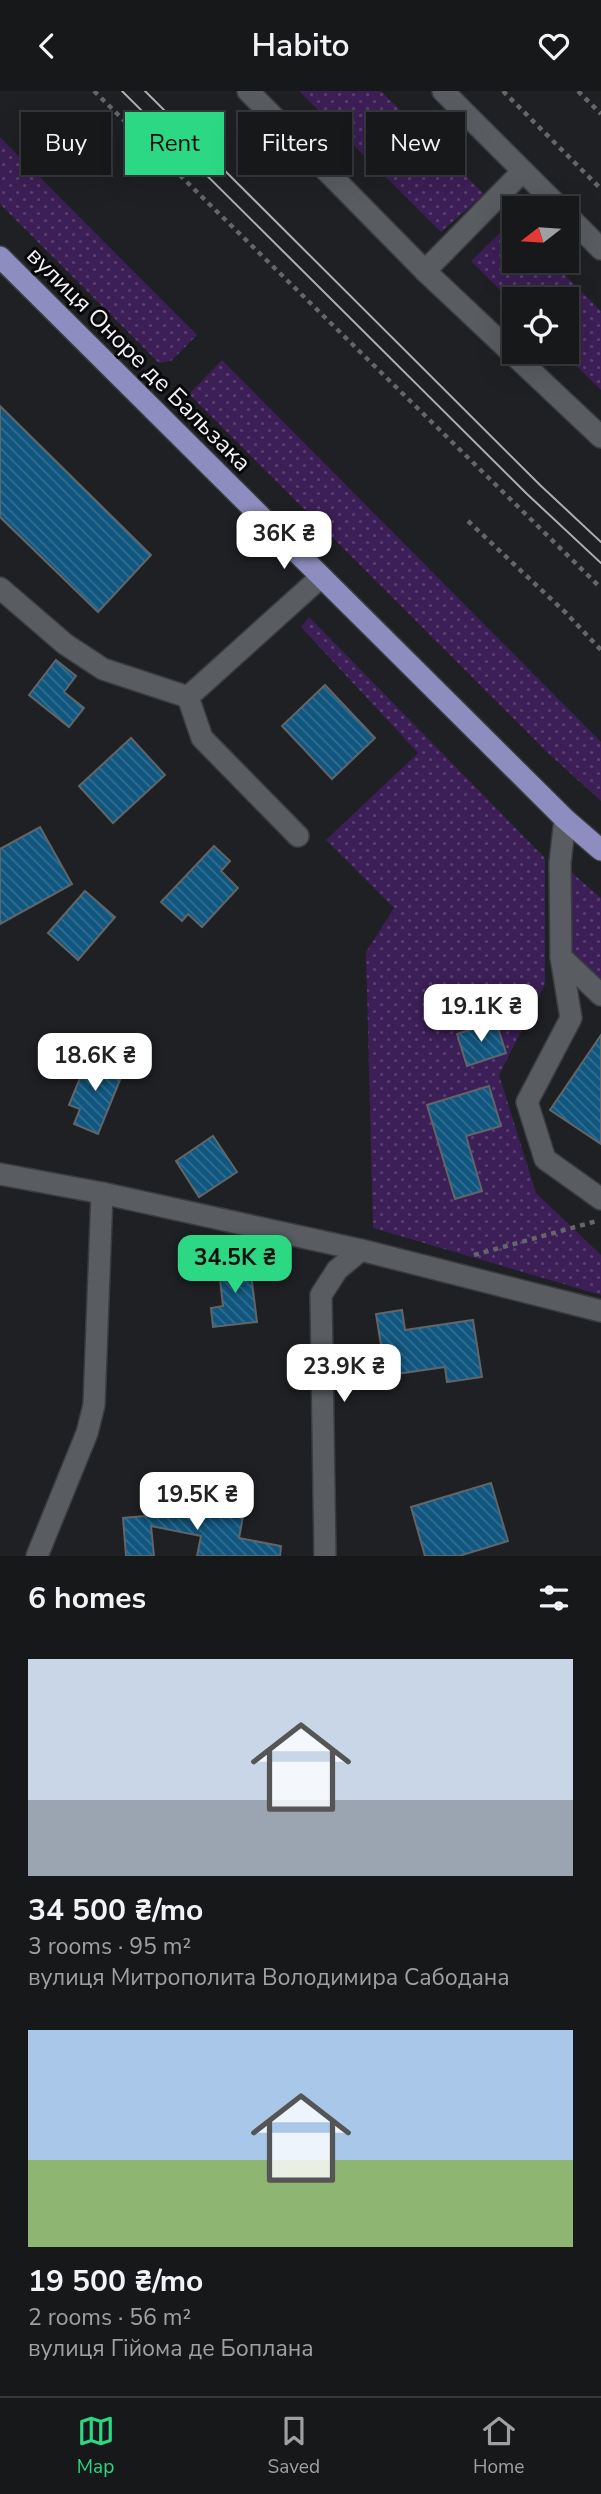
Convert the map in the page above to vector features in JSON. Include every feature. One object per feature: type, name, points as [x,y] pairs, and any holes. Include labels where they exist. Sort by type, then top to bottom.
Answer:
[{"type":"main road","name":"вулиця Оноре де Бальзака","points":[[0,257],[565,819],[601,851]]},
{"type":"street","points":[[248,91],[425,271],[601,437]]},
{"type":"street","points":[[454,95],[548,196]]},
{"type":"street","points":[[425,271],[523,171]]},
{"type":"street","points":[[579,227],[601,249]]},
{"type":"street","points":[[188,697],[321,577]]},
{"type":"street","points":[[0,588],[65,644],[103,669],[188,697]]},
{"type":"street","points":[[188,697],[202,737],[298,836]]},
{"type":"street","points":[[565,819],[561,863],[561,957],[571,1018],[527,1102],[545,1159],[601,1199]]},
{"type":"street","points":[[561,957],[601,995]]},
{"type":"street","points":[[0,1174],[102,1193],[361,1250],[601,1311]]},
{"type":"street","points":[[37,1556],[87,1433],[94,1405],[102,1193]]},
{"type":"street","points":[[325,1556],[321,1295],[337,1270],[361,1250]]},
{"type":"path","points":[[94,91],[601,588]]},
{"type":"path","points":[[503,91],[601,189]]},
{"type":"path","points":[[578,91],[601,114]]},
{"type":"path","points":[[468,521],[566,613],[601,650]]},
{"type":"path","points":[[469,1256],[601,1220]]},
{"type":"shaded area","points":[[299,91],[381,91],[402,112],[366,112],[366,158],[352,144],[352,112],[320,112]]},
{"type":"shaded area","points":[[0,137],[21,158],[21,175],[38,175],[197,335],[171,361],[159,363],[0,204]]},
{"type":"shaded area","points":[[384,175],[465,175],[484,194],[441,232]]},
{"type":"shaded area","points":[[502,231],[502,273],[563,273],[577,287],[502,287],[502,292],[471,261]]},
{"type":"shaded area","points":[[579,289],[601,311],[601,390],[574,364],[579,364]]},
{"type":"shaded area","points":[[222,360],[601,742],[601,801],[548,753],[189,394]]},
{"type":"shaded area","points":[[309,617],[545,858],[545,984],[499,1075],[536,1193],[601,1255],[601,1295],[373,1228],[366,952],[394,908],[326,840],[418,753],[301,627]]},
{"type":"shaded area","points":[[571,872],[601,898],[601,982],[571,954]]},
{"type":"building","points":[[0,406],[151,555],[98,612],[0,517]]},
{"type":"building","points":[[56,660],[76,676],[64,692],[84,708],[69,727],[29,695]]},
{"type":"building","points":[[325,685],[375,738],[332,779],[282,726]]},
{"type":"building","points":[[131,738],[165,775],[113,823],[79,786]]},
{"type":"building","points":[[40,827],[72,884],[0,924],[0,849]]},
{"type":"building","points":[[214,846],[230,861],[221,871],[238,888],[202,927],[188,914],[182,921],[161,902]]},
{"type":"building","points":[[85,891],[115,917],[78,960],[48,933]]},
{"type":"building","points":[[496,1022],[506,1053],[467,1066],[457,1034]]},
{"type":"building","points":[[601,1035],[601,1144],[550,1110]]},
{"type":"building","points":[[89,1056],[124,1070],[98,1134],[74,1124],[80,1109],[69,1105]]},
{"type":"building","points":[[489,1086],[501,1126],[466,1136],[482,1191],[455,1199],[427,1105]]},
{"type":"building","points":[[213,1136],[237,1172],[199,1197],[176,1161]]},
{"type":"building","points":[[249,1258],[257,1322],[213,1327],[211,1308],[223,1306],[218,1262]]},
{"type":"building","points":[[402,1310],[405,1330],[473,1320],[482,1377],[447,1382],[445,1367],[382,1376],[381,1366],[367,1368],[364,1348],[381,1345],[376,1314]]},
{"type":"building","points":[[491,1483],[508,1541],[459,1556],[425,1556],[411,1507]]},
{"type":"building","points":[[183,1499],[244,1511],[239,1538],[281,1546],[280,1556],[197,1556],[201,1536],[151,1526],[154,1556],[126,1556],[123,1518],[180,1513]]},
{"type":"tram line","points":[[122,91],[527,494],[601,563]]},
{"type":"tram line","points":[[145,91],[540,485],[601,542]]}]
